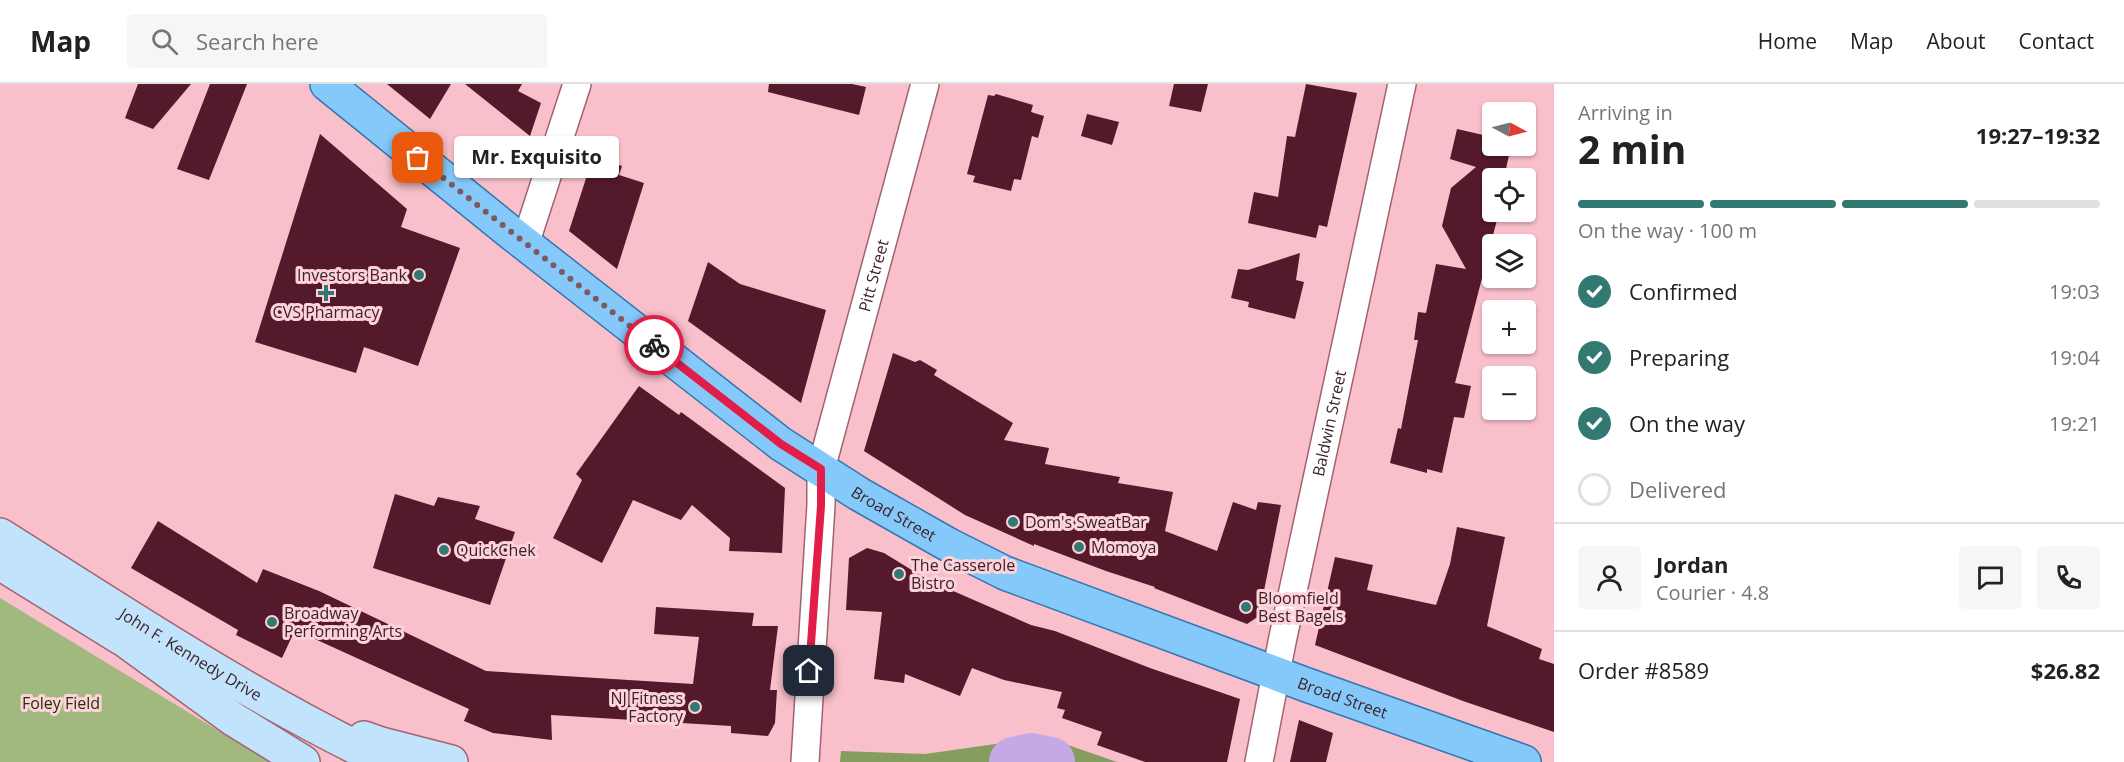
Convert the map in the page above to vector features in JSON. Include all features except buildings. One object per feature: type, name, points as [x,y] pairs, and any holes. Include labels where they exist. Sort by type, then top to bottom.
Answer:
[{"type":"main road","name":"Broad Street","points":[[327,84],[525,244],[781,444],[858,495],[1005,573],[1276,674],[1524,762]]},
{"type":"main road","name":"John F. Kennedy Drive","points":[[0,535],[228,678],[322,731],[386,762]]},
{"type":"main road","name":"John F. Kennedy Drive","points":[[0,563],[126,641],[311,749],[339,762]]},
{"type":"main road","points":[[126,641],[232,719],[303,762]]},
{"type":"main road","points":[[228,678],[309,716],[381,744],[451,762]]},
{"type":"street","points":[[525,244],[577,84]]},
{"type":"street","name":"Pitt Street","points":[[804,762],[821,506],[821,469],[925,84]]},
{"type":"street","name":"Baldwin Street","points":[[1259,762],[1402,84]]},
{"type":"green space","name":"Foley Field","points":[[0,598],[270,762],[0,762]]},
{"type":"green space","points":[[1045,737],[1117,762],[840,762],[841,751],[925,754]]},
{"type":"waterway","points":[[1014,762],[1031,758],[1050,762]]},
{"type":"way so far","points":[[418,158],[654,345]]},
{"type":"place","name":"Mr. Exquisito","points":[[418,158]]},
{"type":"place","name":"Investors Bank","points":[[419,275]]},
{"type":"place","name":"CVS Pharmacy","points":[[326,293]]},
{"type":"place","name":"Dom's SweatBar","points":[[1013,522]]},
{"type":"place","name":"Momoya","points":[[1079,547]]},
{"type":"place","name":"QuickChek","points":[[444,550]]},
{"type":"place","name":"The Casserole Bistro","points":[[899,574]]},
{"type":"place","name":"Bloomfield Best Bagels","points":[[1246,607]]},
{"type":"place","name":"Broadway Performing Arts","points":[[272,622]]},
{"type":"place","name":"NJ Fitness Factory","points":[[695,707]]},
{"type":"route","points":[[654,345],[781,444],[821,469],[821,506],[809,671]]}]
